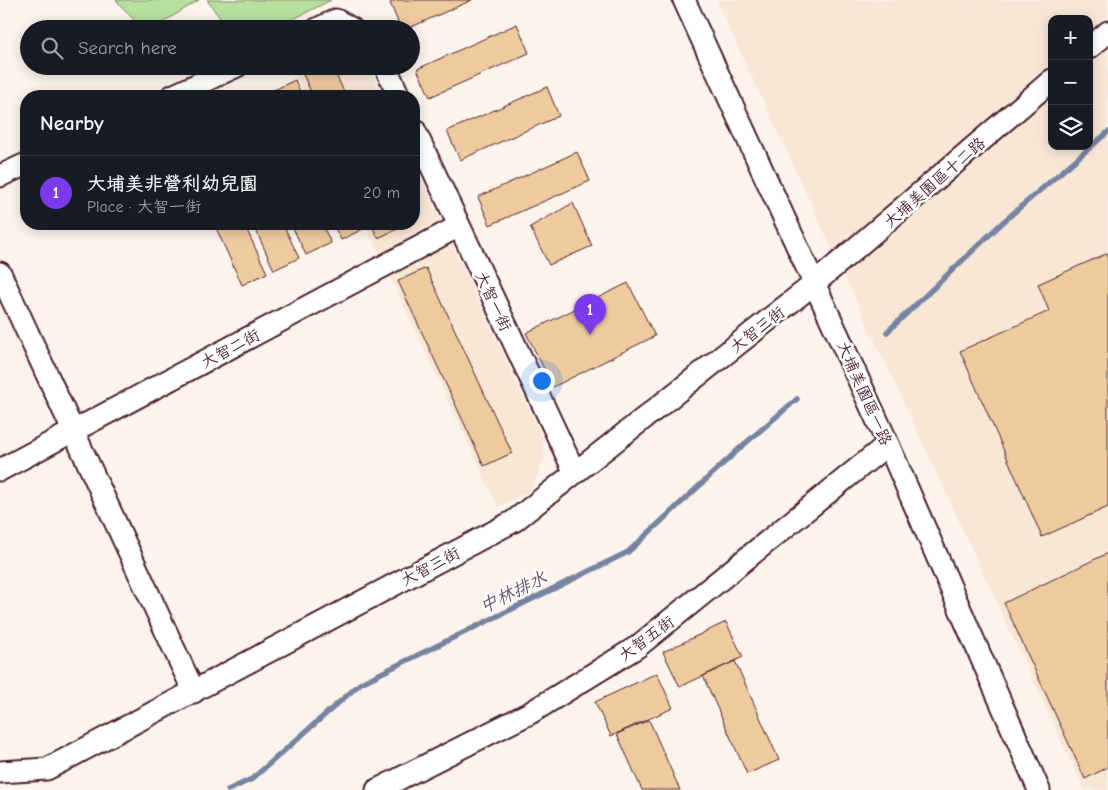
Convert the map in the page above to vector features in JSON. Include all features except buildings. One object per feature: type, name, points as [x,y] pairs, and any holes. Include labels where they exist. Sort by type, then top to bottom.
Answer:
[{"type":"street","name":"大埔美園區一路","points":[[684,0],[888,444],[1039,790]]},
{"type":"street","points":[[1093,45],[1108,32]]},
{"type":"street","points":[[185,90],[218,75]]},
{"type":"street","points":[[389,75],[396,90]]},
{"type":"street","name":"大埔美園區十二路","points":[[815,283],[1048,83]]},
{"type":"street","name":"大智一街","points":[[420,142],[575,473]]},
{"type":"street","points":[[0,176],[20,167]]},
{"type":"street","name":"大智二街","points":[[0,470],[459,226]]},
{"type":"street","points":[[0,273],[194,692]]},
{"type":"street","name":"大智三街","points":[[0,772],[47,768],[194,692],[514,521],[815,283]]},
{"type":"street","name":"大智五街","points":[[378,790],[530,713],[637,647],[888,444]]},
{"type":"shaded area","points":[[716,0],[1108,0],[1108,790],[1084,790]]},
{"type":"shaded area","points":[[295,75],[372,75],[379,90],[302,90]]},
{"type":"shaded area","points":[[420,176],[542,437],[545,457],[531,490],[498,507],[368,230],[420,230]]},
{"type":"green space","points":[[116,0],[199,0],[167,20],[134,20]]},
{"type":"green space","points":[[207,0],[331,0],[292,20],[221,20]]},
{"type":"waterway","points":[[887,332],[1003,222],[1108,132]]},
{"type":"waterway","name":"中林排水","points":[[228,790],[252,779],[361,683],[628,552],[740,448],[797,399]]},
{"type":"place","name":"大埔美非營利幼兒園","points":[[590,335]]}]
